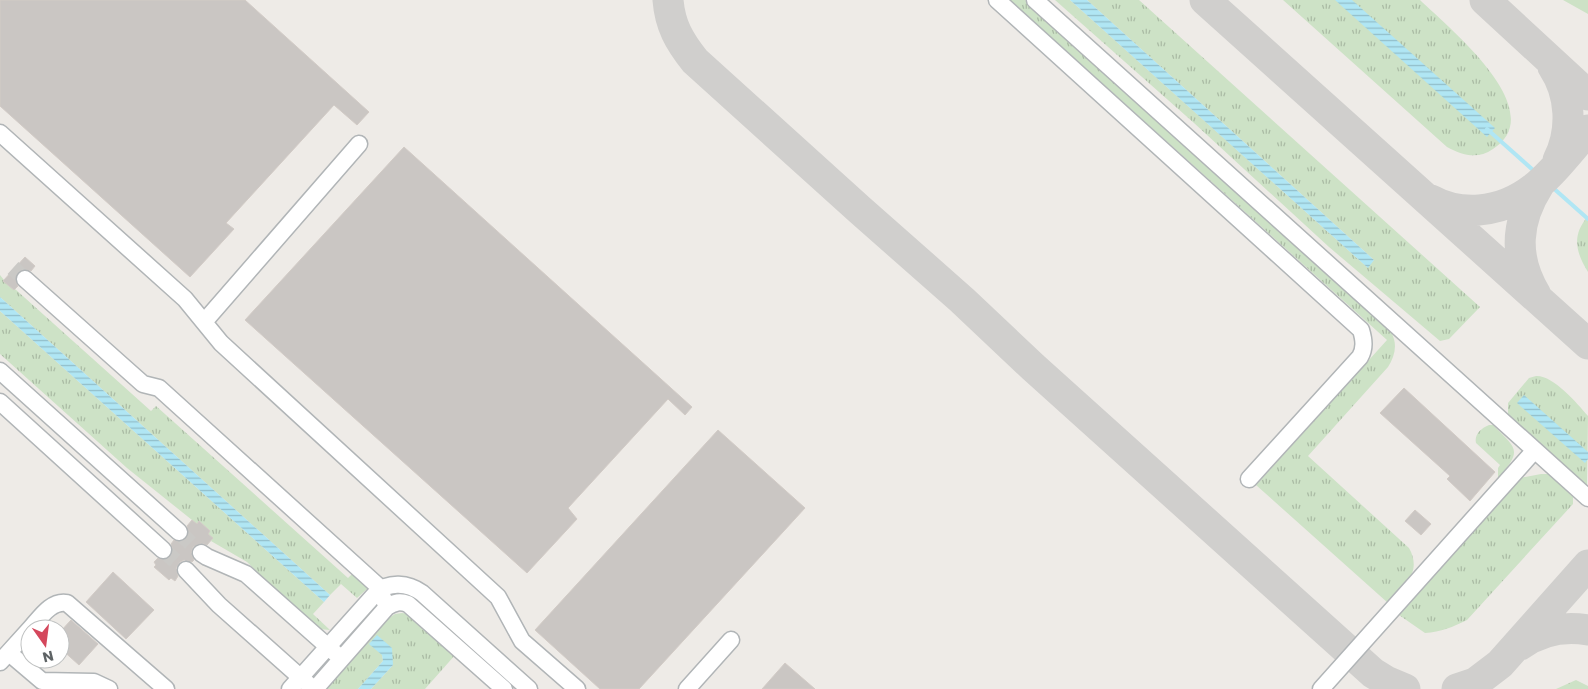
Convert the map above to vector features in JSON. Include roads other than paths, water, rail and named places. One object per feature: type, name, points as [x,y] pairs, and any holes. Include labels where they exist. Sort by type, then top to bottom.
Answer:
[{"type":"lane","points":[[997,0],[1361,330],[1364,344],[1360,357],[1249,479]]},
{"type":"lane","points":[[1035,0],[1588,498]]},
{"type":"lane","points":[[0,133],[185,299],[221,343],[498,597],[522,641],[577,689]]},
{"type":"lane","points":[[204,322],[359,144]]},
{"type":"lane","points":[[25,279],[143,384],[159,388],[340,550],[378,586],[383,611]]},
{"type":"lane","points":[[0,371],[179,532]]},
{"type":"lane","points":[[0,402],[163,550]]},
{"type":"lane","points":[[1321,689],[1534,451]]},
{"type":"lane","points":[[201,553],[246,574],[332,641],[341,658]]},
{"type":"lane","points":[[186,570],[295,683],[314,689],[383,611],[397,602],[408,604],[495,686],[505,668]]},
{"type":"lane","points":[[295,683],[379,590],[395,585],[403,585],[416,589],[529,689]]},
{"type":"lane","points":[[40,619],[52,606],[67,602],[166,689]]},
{"type":"lane","points":[[20,640],[4,657],[46,685],[94,682],[109,689]]},
{"type":"lane","points":[[687,689],[731,640]]},
{"type":"water","points":[[1070,0],[1087,0],[1374,260],[1368,268]]},
{"type":"water","points":[[1335,0],[1352,0],[1495,128],[1487,137]]},
{"type":"water","points":[[0,297],[330,595],[324,602],[0,311]]},
{"type":"water","points":[[1524,395],[1588,452],[1588,459],[1585,463],[1517,403]]},
{"type":"water","points":[[377,635],[392,648],[393,665],[371,689],[358,689],[383,661],[382,655],[369,644]]},
{"type":"waterway","points":[[1487,129],[1588,219]]},
{"type":"tunnel","points":[[13,268],[25,279]]},
{"type":"tunnel","points":[[179,532],[201,553]]},
{"type":"tunnel","points":[[163,550],[186,570]]}]
